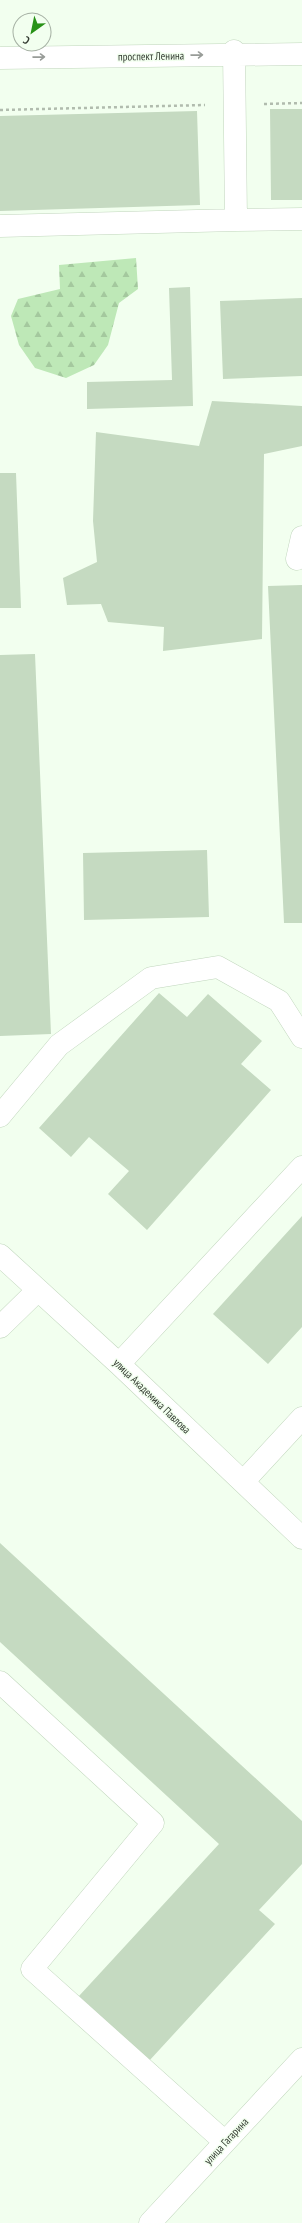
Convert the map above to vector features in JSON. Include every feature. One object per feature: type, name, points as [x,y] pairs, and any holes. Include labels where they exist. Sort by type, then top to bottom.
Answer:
[{"type":"street","name":"проспект Ленина","points":[[0,58],[234,53],[302,54]]},
{"type":"street","points":[[234,53],[236,104],[236,220]]},
{"type":"street","points":[[0,226],[302,219]]},
{"type":"street","points":[[297,559],[302,537]]},
{"type":"street","points":[[0,1116],[58,1045],[151,978],[218,967],[279,1001],[302,1037]]},
{"type":"street","points":[[119,1364],[302,1167]]},
{"type":"street","name":"улица Академика Павлова","points":[[0,1255],[119,1364],[302,1538]]},
{"type":"street","points":[[0,1327],[38,1290]]},
{"type":"street","points":[[243,1482],[302,1418]]},
{"type":"street","points":[[0,1682],[153,1823],[32,1969],[225,2142]]},
{"type":"street","name":"улица Гагарина","points":[[150,2223],[302,2059]]},
{"type":"path","points":[[0,110],[302,103]]},
{"type":"green space","points":[[136,258],[138,289],[119,303],[108,345],[94,365],[66,378],[35,368],[19,345],[11,316],[18,299],[60,289],[59,265]]},
{"type":"building","points":[[270,109],[302,109],[302,200],[271,200]]},
{"type":"building","points":[[197,111],[200,205],[0,211],[0,116]]},
{"type":"building","points":[[190,287],[193,406],[87,409],[87,382],[172,380],[169,288]]},
{"type":"building","points":[[302,298],[302,376],[223,379],[220,301]]},
{"type":"building","points":[[212,401],[302,406],[302,446],[264,454],[262,639],[163,651],[164,627],[108,622],[101,604],[67,605],[63,578],[97,562],[93,521],[96,432],[199,446]]},
{"type":"building","points":[[0,473],[16,473],[21,608],[0,608]]},
{"type":"building","points":[[302,585],[302,923],[284,923],[268,586]]},
{"type":"building","points":[[35,654],[51,1034],[0,1036],[0,655]]},
{"type":"building","points":[[207,850],[209,917],[84,920],[83,853]]},
{"type":"building","points":[[159,993],[187,1017],[208,994],[262,1041],[241,1064],[271,1090],[147,1230],[108,1194],[129,1171],[89,1137],[71,1157],[39,1128]]},
{"type":"building","points":[[302,1216],[302,1327],[268,1364],[213,1314]]},
{"type":"building","points":[[0,1543],[302,1821],[302,1864],[259,1910],[275,1924],[149,2061],[79,1996],[219,1844],[0,1642]]}]
